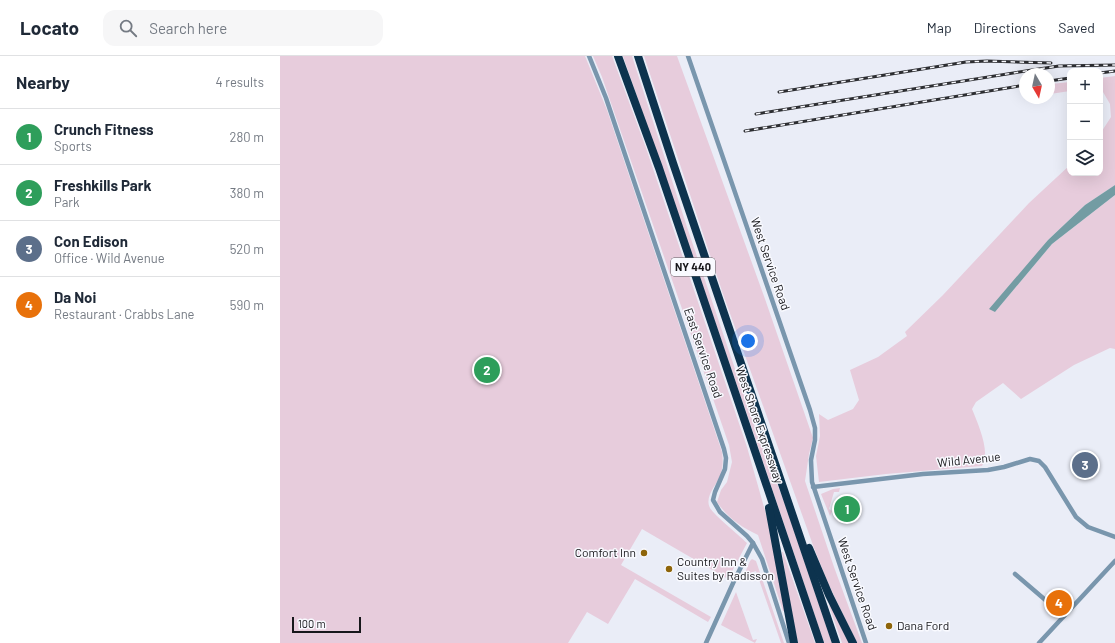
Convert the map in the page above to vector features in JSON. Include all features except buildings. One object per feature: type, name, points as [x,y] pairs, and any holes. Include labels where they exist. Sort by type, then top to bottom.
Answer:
[{"type":"highway","name":"West Shore Expressway","points":[[618,56],[661,175],[820,643]]},
{"type":"highway","name":"West Shore Expressway","points":[[638,56],[836,643]]},
{"type":"highway","points":[[767,442],[812,556],[829,595],[853,643]]},
{"type":"highway","points":[[765,479],[767,498],[794,643]]},
{"type":"street","name":"East Service Road","points":[[589,56],[606,98],[724,449],[726,458],[725,469],[713,500],[720,512],[753,543],[762,559],[789,643]]},
{"type":"street","name":"West Service Road","points":[[688,56],[810,410],[815,428],[815,440],[811,460],[812,484],[866,643]]},
{"type":"street","name":"Wild Avenue","points":[[812,484],[988,470],[1034,459],[1039,461],[1044,467],[1076,518],[1088,527],[1115,537]]},
{"type":"street","points":[[706,643],[753,543]]},
{"type":"street","points":[[1039,643],[1115,561]]},
{"type":"street","points":[[1015,574],[1064,616]]},
{"type":"shaded area","points":[[280,56],[585,56],[607,110],[722,452],[722,471],[710,495],[710,508],[747,543],[728,579],[642,529],[621,565],[711,617],[708,622],[635,579],[608,624],[587,612],[568,643],[280,643]]},
{"type":"shaded area","points":[[593,56],[612,56],[646,148],[747,447],[769,525],[785,611],[783,611],[758,535],[735,522],[717,502],[721,490],[727,482],[732,462],[729,445],[602,77]]},
{"type":"shaded area","points":[[623,56],[632,56],[687,227],[753,422],[785,504],[832,643],[824,643],[750,423]]},
{"type":"shaded area","points":[[644,56],[677,56],[765,299],[813,438],[805,481],[862,643],[857,643],[828,583],[814,548],[723,294]]},
{"type":"shaded area","points":[[1115,76],[1115,185],[1085,205],[1048,240],[995,312],[1052,244],[1115,195],[1115,349],[1110,348],[1074,365],[1021,399],[1003,383],[976,402],[972,409],[983,438],[985,453],[982,466],[886,474],[819,482],[816,456],[820,436],[819,414],[828,420],[853,409],[859,400],[850,370],[878,357],[907,336],[905,332],[943,295],[1029,203],[1067,168],[1067,176],[1103,176],[1103,129],[1111,117],[1110,104],[1103,92],[1103,78]]},
{"type":"shaded area","points":[[1067,82],[1067,91],[1055,93],[1055,84]]},
{"type":"shaded area","points":[[840,488],[839,492],[834,492],[829,509],[832,511],[830,516],[821,494]]},
{"type":"shaded area","points":[[782,552],[815,643],[798,643],[789,602]]},
{"type":"shaded area","points":[[752,559],[756,561],[784,643],[781,643],[756,571],[744,575],[750,561]]},
{"type":"shaded area","points":[[744,575],[746,581],[742,580]]},
{"type":"shaded area","points":[[736,592],[753,640],[757,639],[755,643],[721,625]]},
{"type":"shaded area","points":[[830,605],[850,643],[842,643],[829,606]]},
{"type":"water","points":[[1115,185],[1115,195],[1052,244],[995,312],[989,309],[1048,240],[1085,205]]},
{"type":"railway","points":[[779,92],[966,62],[987,61],[1051,63]]},
{"type":"railway","points":[[756,114],[1059,66],[1115,65]]},
{"type":"railway","points":[[1103,73],[1115,71]]},
{"type":"railway","points":[[1055,80],[1067,78]]},
{"type":"railway","points":[[745,131],[1019,86]]},
{"type":"place","name":"Freshkills Park","points":[[487,370]]},
{"type":"place","name":"Con Edison","points":[[1085,465]]},
{"type":"place","name":"Crunch Fitness","points":[[847,509]]},
{"type":"place","name":"Comfort Inn","points":[[644,553]]},
{"type":"place","name":"Country Inn & Suites by Radisson","points":[[669,569]]},
{"type":"place","name":"Da Noi","points":[[1059,603]]},
{"type":"place","name":"Dana Ford","points":[[889,626]]}]
